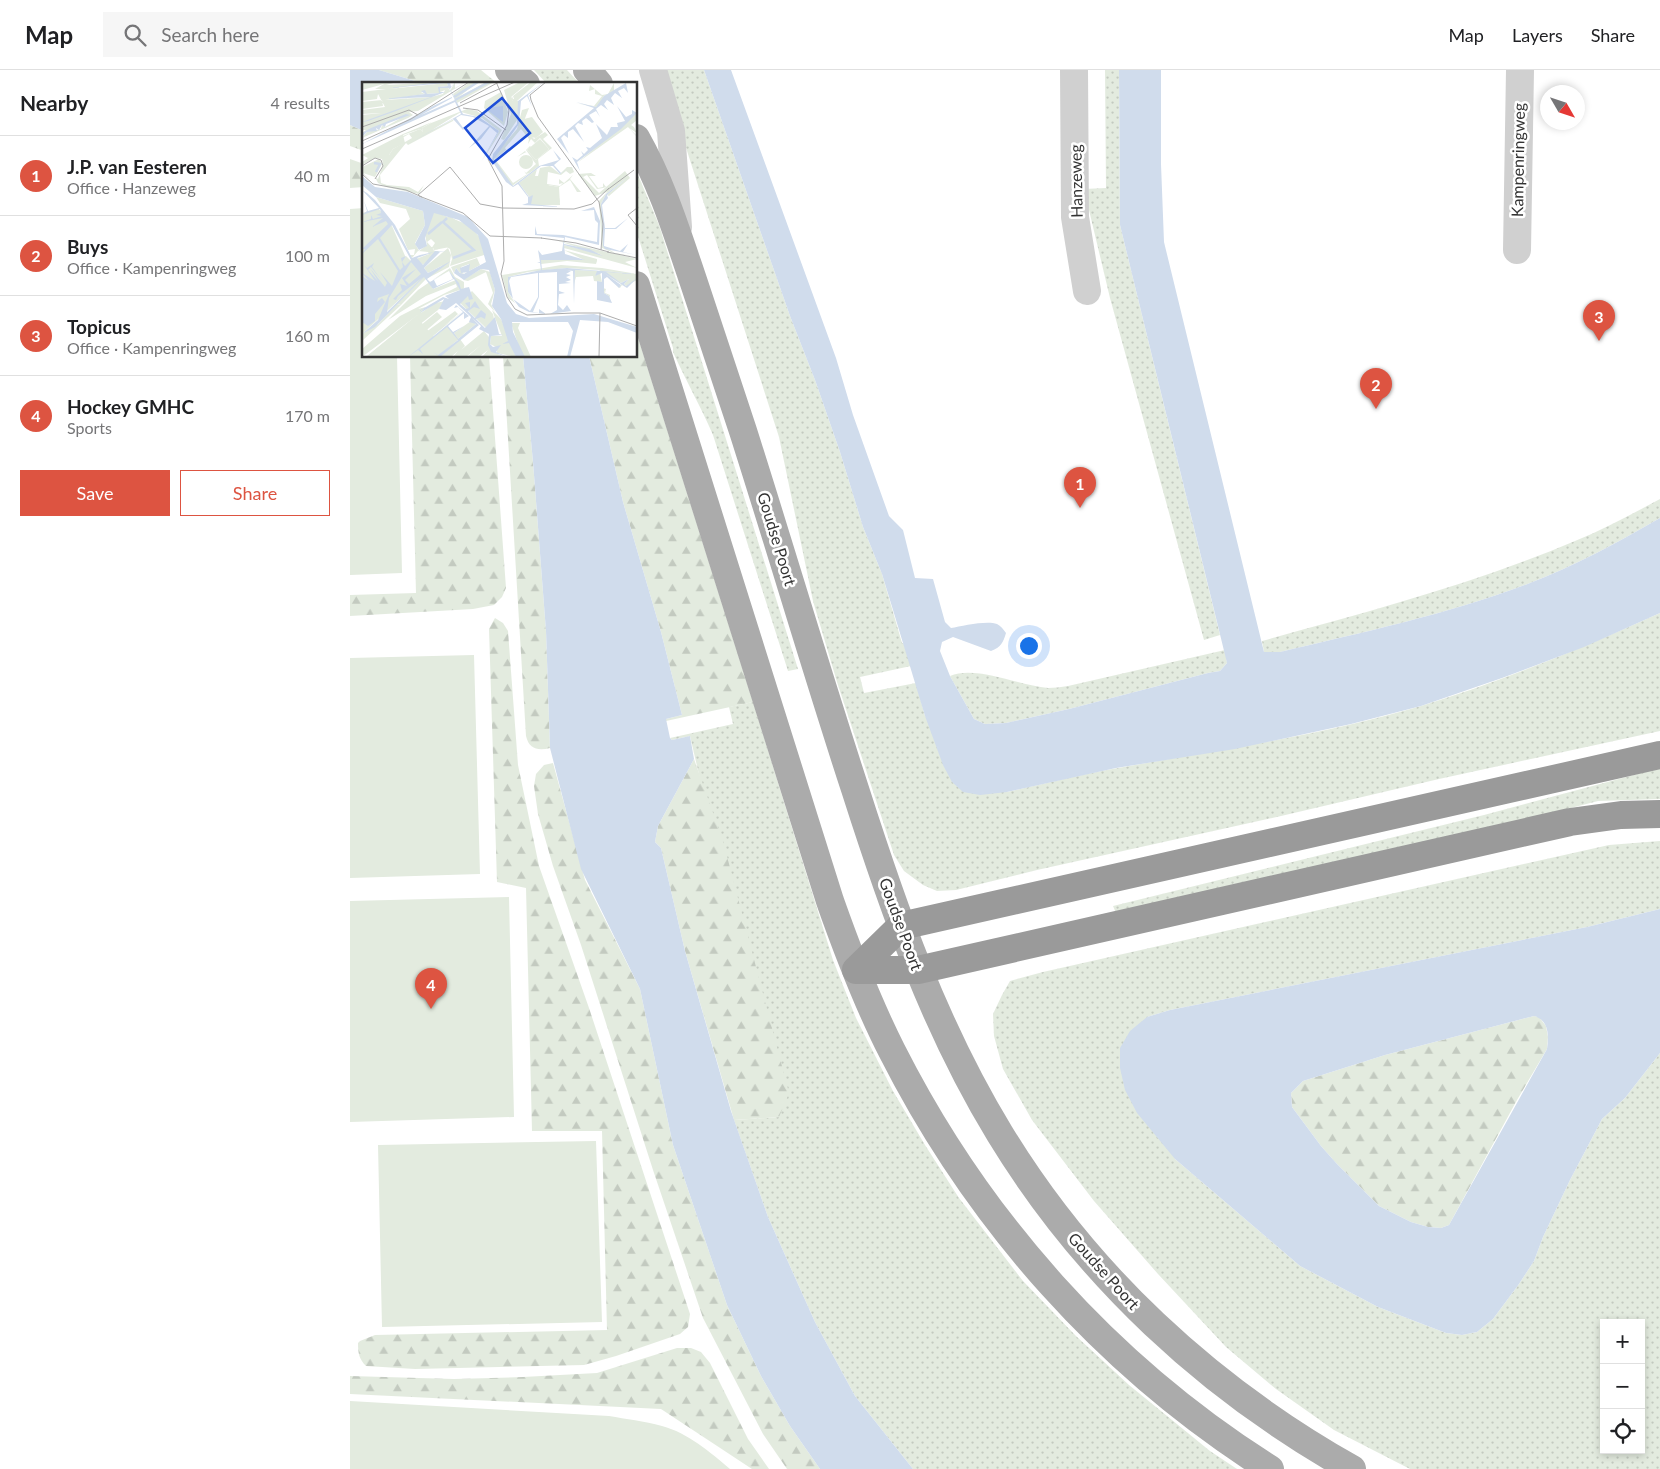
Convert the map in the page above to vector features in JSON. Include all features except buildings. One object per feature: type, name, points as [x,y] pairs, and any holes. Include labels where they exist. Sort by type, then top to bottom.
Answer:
[{"type":"highway","points":[[856,970],[901,926],[1660,755]]},
{"type":"highway","points":[[856,970],[918,970],[1570,822],[1621,815],[1660,814]]},
{"type":"main road","points":[[509,70],[524,82]]},
{"type":"main road","points":[[587,70],[597,82]]},
{"type":"main road","name":"Goudse Poort","points":[[638,142],[660,185],[678,236],[753,462],[876,856],[918,970],[964,1069],[995,1126],[1025,1173],[1076,1240],[1146,1317],[1212,1375],[1271,1419],[1310,1445],[1352,1469]]},
{"type":"main road","points":[[638,291],[822,875],[856,970],[891,1049],[926,1114],[976,1191],[1023,1252],[1070,1304],[1129,1361],[1195,1416],[1233,1445],[1270,1469]]},
{"type":"street","name":"Hanzeweg","points":[[1074,70],[1076,217],[1087,291]]},
{"type":"street","name":"Kampenringweg","points":[[1517,250],[1520,70]]},
{"type":"street","name":"Goudse Poort","points":[[655,75],[671,131],[678,236]]},
{"type":"green space","points":[[379,70],[481,70],[496,82],[418,82]]},
{"type":"green space","points":[[534,70],[567,70],[578,82],[545,82]]},
{"type":"green space","points":[[661,70],[704,70],[790,316],[815,380],[863,527],[882,574],[902,643],[911,666],[860,677],[864,693],[916,683],[925,716],[1007,792],[1104,770],[1308,734],[1421,706],[1512,675],[1660,613],[1660,731],[1439,779],[956,890],[937,891],[923,885],[904,871],[894,855],[837,682],[813,601],[779,437]]},
{"type":"green space","points":[[1105,70],[1119,70],[1120,225],[1220,635],[1204,640],[1110,298],[1084,189],[1106,188]]},
{"type":"green space","points":[[350,125],[362,130],[362,150],[350,146]]},
{"type":"green space","points":[[350,159],[362,163],[362,187],[350,188]]},
{"type":"green space","points":[[638,175],[659,225],[798,669],[788,671],[713,435],[673,352],[638,236]]},
{"type":"green space","points":[[362,208],[362,358],[397,358],[402,573],[350,575],[350,209]]},
{"type":"green space","points":[[638,337],[753,702],[666,721],[666,719],[682,715],[661,632],[623,502],[589,358],[638,358]]},
{"type":"green space","points":[[410,358],[489,358],[506,588],[502,597],[494,605],[473,609],[350,616],[350,595],[416,593]]},
{"type":"green space","points":[[503,358],[523,358],[546,631],[550,748],[535,748],[529,744],[526,736]]},
{"type":"green space","points":[[1660,499],[1660,518],[1580,561],[1530,583],[1469,604],[1406,622],[1280,652],[1264,652],[1262,641],[1420,596],[1498,571],[1586,536]]},
{"type":"green space","points":[[495,618],[503,623],[508,631],[518,765],[539,866],[589,1008],[690,1314],[688,1327],[680,1334],[584,1365],[415,1369],[366,1366],[359,1356],[358,1343],[375,1335],[607,1330],[602,1131],[532,1131],[526,888],[497,882],[489,629]]},
{"type":"green space","points":[[1225,650],[1227,663],[1220,671],[1006,723],[985,724],[974,719],[950,676],[961,673],[985,674],[1037,686],[1055,688]]},
{"type":"green space","points":[[474,655],[480,874],[350,878],[350,658]]},
{"type":"green space","points":[[753,702],[833,960],[856,1018],[893,1091],[925,1145],[959,1198],[1023,1281],[1076,1336],[1129,1385],[1210,1451],[1237,1469],[913,1469],[855,1396],[815,1322],[768,1217],[734,1120],[779,1117],[690,736],[672,740],[670,738],[733,724],[729,707]]},
{"type":"green space","points":[[694,759],[723,841],[789,1093],[779,1117],[734,1120],[685,951],[661,848],[655,842],[658,826]]},
{"type":"green space","points":[[553,763],[585,880],[640,989],[673,1145],[727,1305],[761,1376],[790,1426],[820,1469],[787,1469],[763,1434],[703,1318],[653,1170],[581,945],[553,866],[538,814],[534,786],[536,774],[544,765]]},
{"type":"green space","points":[[1660,768],[1660,799],[1598,801],[1524,820],[1116,913],[1113,906],[1484,815]]},
{"type":"green space","points":[[1660,841],[1660,909],[1587,927],[1170,1010],[1147,1017],[1175,1159],[1300,1266],[1378,1307],[1446,1333],[1462,1335],[1477,1332],[1493,1319],[1519,1284],[1534,1261],[1543,1237],[1570,1180],[1602,1119],[1625,1098],[1660,1053],[1660,1469],[1410,1469],[1334,1430],[1276,1389],[1226,1347],[1094,1201],[1032,1120],[1003,1069],[994,1036],[993,1014],[1010,981],[1609,845]]},
{"type":"green space","points":[[509,897],[514,1117],[350,1122],[350,901]]},
{"type":"green space","points":[[1534,1016],[1539,1017],[1546,1026],[1548,1037],[1547,1049],[1449,1225],[1441,1228],[1428,1227],[1411,1222],[1379,1206],[1321,1146],[1292,1107],[1291,1093],[1303,1081],[1385,1055]]},
{"type":"green space","points":[[596,1141],[602,1322],[382,1327],[378,1145]]},
{"type":"green space","points":[[677,1348],[691,1348],[701,1352],[710,1363],[748,1439],[769,1469],[752,1469],[661,1409],[350,1394],[350,1376],[454,1379],[597,1373]]},
{"type":"green space","points":[[350,1401],[609,1416],[642,1421],[681,1433],[707,1450],[730,1469],[350,1469]]},
{"type":"water","points":[[350,70],[379,70],[418,82],[362,82],[362,130],[350,125]]},
{"type":"water","points":[[704,70],[731,70],[836,358],[853,415],[889,516],[903,530],[915,578],[933,579],[945,622],[951,628],[993,623],[1000,626],[1006,633],[1001,644],[991,651],[953,637],[942,642],[940,651],[950,676],[974,719],[985,724],[1006,723],[1220,671],[1227,663],[1120,225],[1119,70],[1161,70],[1161,164],[1164,242],[1264,652],[1280,652],[1375,630],[1499,594],[1530,583],[1580,561],[1660,518],[1660,613],[1584,647],[1502,678],[1421,706],[1351,724],[1235,749],[1116,768],[1007,792],[980,795],[963,792],[952,782],[943,765],[925,716],[882,574],[863,527],[815,380],[790,316]]},
{"type":"water","points":[[523,358],[589,358],[623,502],[661,632],[682,715],[666,719],[670,738],[672,740],[690,736],[694,759],[658,826],[655,842],[661,848],[685,951],[731,1111],[768,1217],[815,1322],[855,1396],[913,1469],[820,1469],[790,1426],[761,1376],[727,1305],[673,1145],[640,989],[581,869],[550,748],[546,631]]},
{"type":"water","points":[[1660,909],[1660,1053],[1625,1098],[1602,1119],[1570,1180],[1543,1237],[1534,1261],[1493,1319],[1477,1332],[1462,1335],[1446,1333],[1378,1307],[1300,1266],[1175,1159],[1137,1113],[1125,1090],[1120,1068],[1120,1048],[1130,1031],[1147,1017],[1170,1010],[1587,927]],"holes":[[[1534,1016],[1539,1018],[1547,1029],[1547,1049],[1449,1225],[1441,1228],[1428,1227],[1411,1222],[1379,1206],[1321,1146],[1292,1107],[1291,1093],[1303,1081],[1385,1055]]]},
{"type":"place","name":"Topicus","points":[[1599,341]]},
{"type":"place","name":"Buys","points":[[1376,409]]},
{"type":"place","name":"J.P. van Eesteren","points":[[1080,508]]},
{"type":"place","name":"Hockey GMHC","points":[[431,1009]]}]
